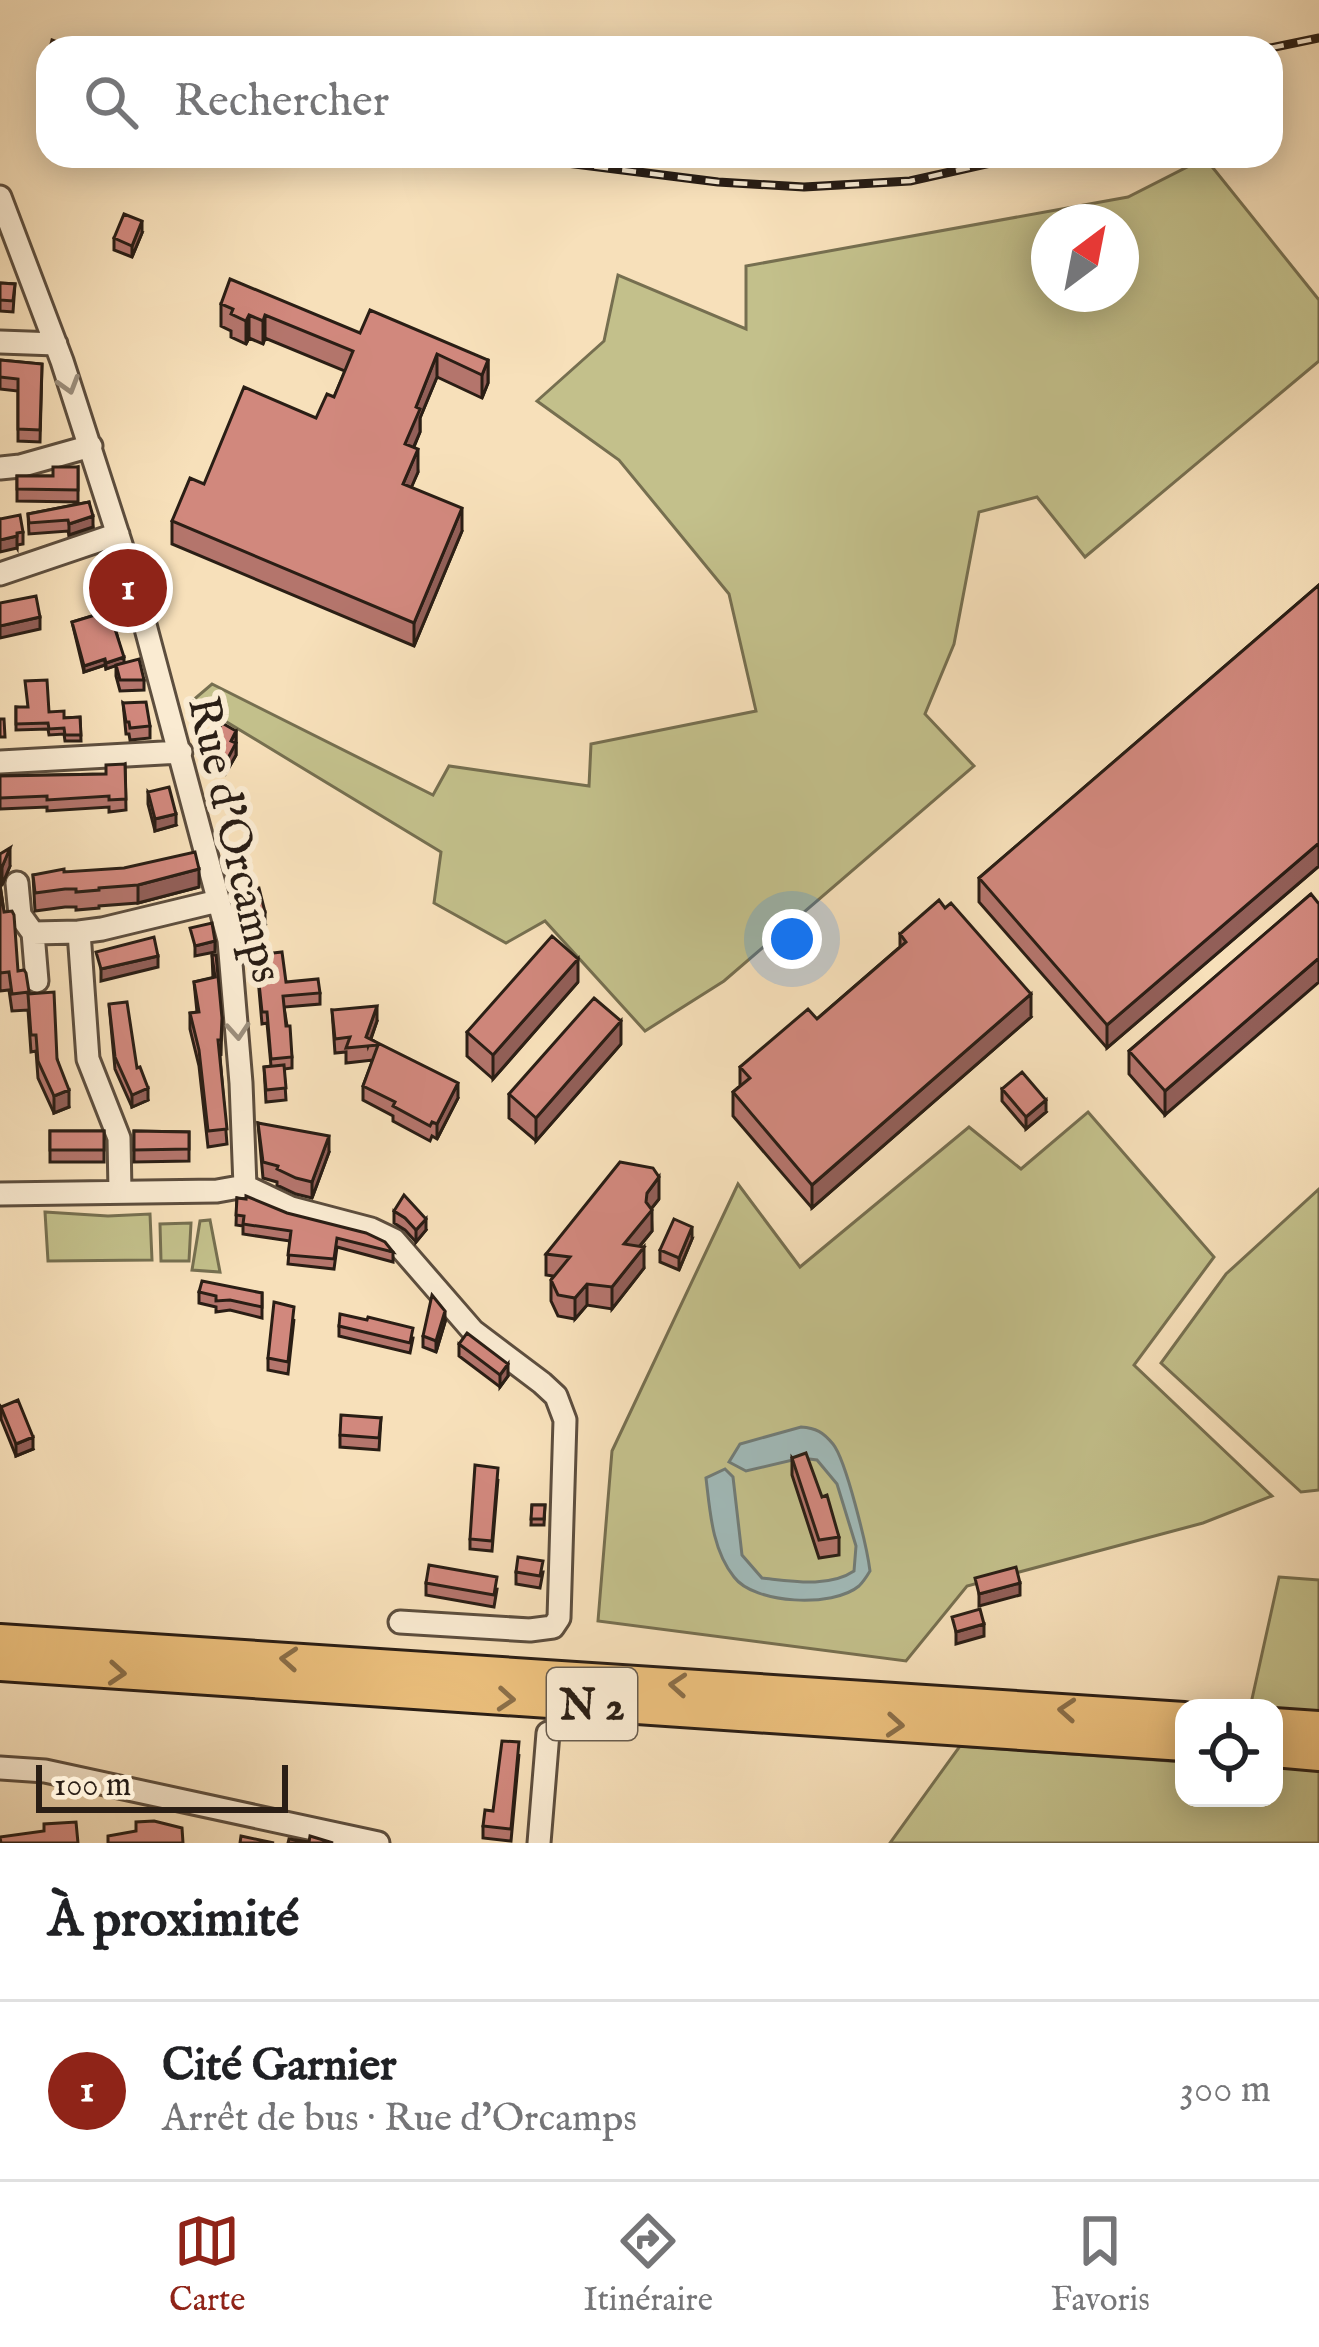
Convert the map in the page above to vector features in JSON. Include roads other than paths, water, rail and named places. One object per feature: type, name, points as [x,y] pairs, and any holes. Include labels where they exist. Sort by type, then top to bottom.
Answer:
[{"type":"highway","name":"N 2","points":[[0,1640],[1175,1717]]},
{"type":"highway","name":"N 2","points":[[0,1665],[1175,1744]]},
{"type":"highway","points":[[1283,1725],[1319,1727]]},
{"type":"highway","points":[[1283,1752],[1319,1755]]},
{"type":"street","name":"Rue d'Orcamps","points":[[0,197],[91,446],[146,623],[229,940],[245,1186]]},
{"type":"street","points":[[0,342],[56,344]]},
{"type":"street","points":[[0,468],[91,446]]},
{"type":"street","points":[[0,574],[118,534]]},
{"type":"street","points":[[0,762],[181,752]]},
{"type":"street","points":[[17,883],[20,915],[34,933],[37,981]]},
{"type":"street","points":[[34,933],[101,929],[218,901]]},
{"type":"street","points":[[79,932],[88,1059],[118,1138],[120,1192]]},
{"type":"street","points":[[0,1194],[217,1191],[245,1186],[292,1208],[370,1229],[394,1240],[473,1331],[556,1396],[565,1420],[559,1618],[553,1627],[530,1630],[400,1622]]},
{"type":"street","points":[[539,1843],[548,1733]]},
{"type":"street","points":[[0,1768],[45,1771],[377,1843]]},
{"type":"water","points":[[801,1427],[822,1434],[838,1453],[870,1571],[859,1586],[831,1598],[775,1598],[744,1586],[727,1566],[711,1517],[706,1478],[725,1469],[733,1477],[742,1555],[762,1578],[822,1581],[854,1571],[856,1546],[837,1484],[817,1460],[801,1458],[746,1471],[729,1462],[740,1444]]},
{"type":"railway","points":[[1283,45],[1319,38]]},
{"type":"railway","points":[[607,168],[804,187],[910,181],[968,168]]},
{"type":"place","name":"Cité Garnier","points":[[128,588]]}]
